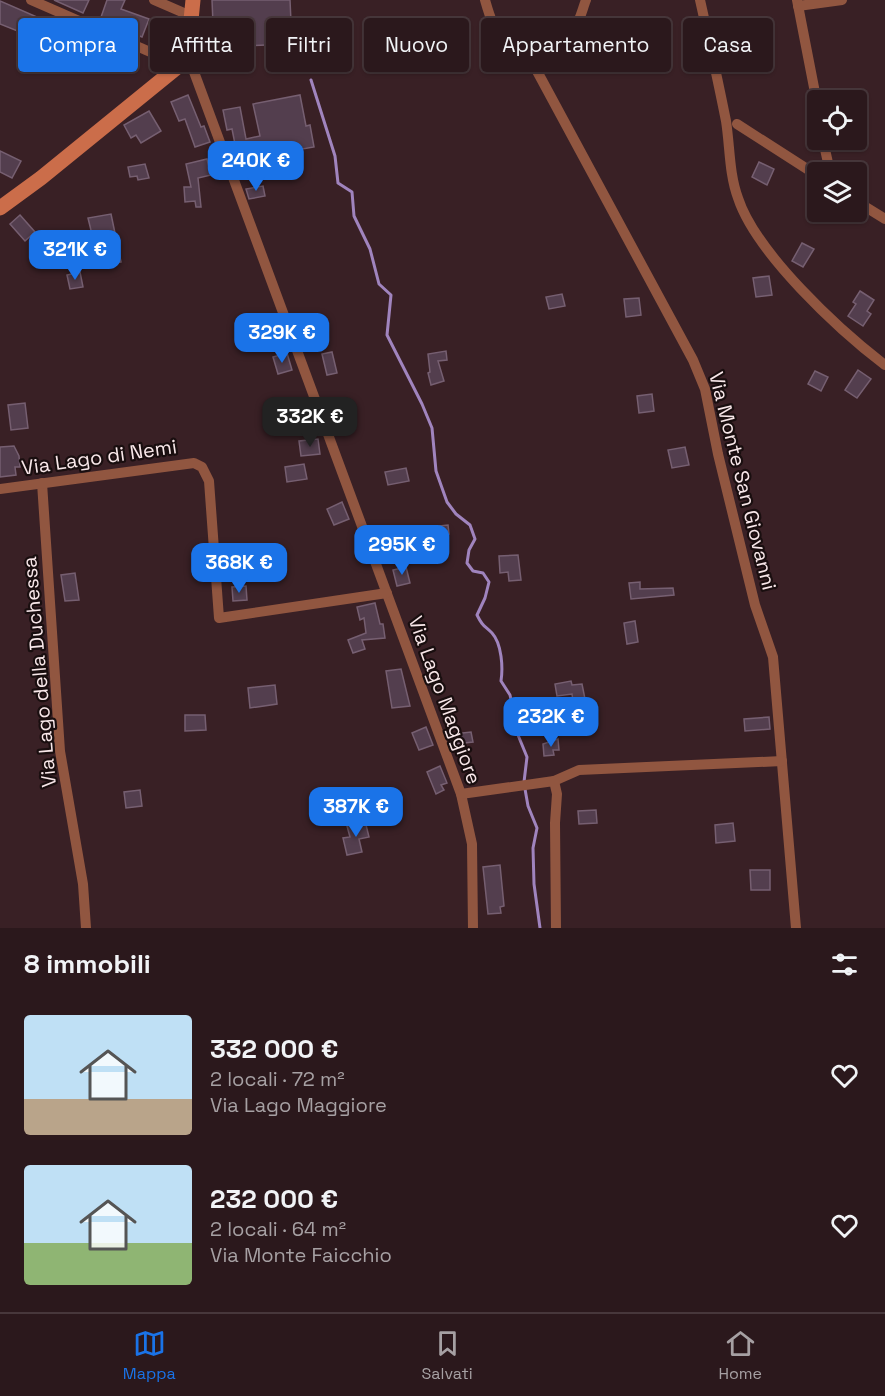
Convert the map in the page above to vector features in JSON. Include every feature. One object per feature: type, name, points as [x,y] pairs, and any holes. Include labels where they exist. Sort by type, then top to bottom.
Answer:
[{"type":"street","points":[[31,0],[150,45]]},
{"type":"street","points":[[154,0],[192,8]]},
{"type":"street","points":[[485,0],[493,18]]},
{"type":"street","points":[[579,18],[586,0]]},
{"type":"street","points":[[700,0],[726,122],[734,185],[742,208],[759,236],[792,278],[851,337],[885,365]]},
{"type":"street","points":[[815,90],[798,3],[842,0]]},
{"type":"street","points":[[0,208],[41,178],[167,72]]},
{"type":"street","name":"Via Lago Maggiore","points":[[189,72],[461,795],[472,844],[473,928]]},
{"type":"street","name":"Via Monte San Giovanni","points":[[539,72],[703,381],[718,454],[754,600],[773,657],[796,928]]},
{"type":"street","points":[[738,124],[807,169]]},
{"type":"street","points":[[867,208],[885,219]]},
{"type":"street","name":"Via Lago di Nemi","points":[[0,489],[188,463],[202,467],[209,481],[219,618],[387,593]]},
{"type":"street","name":"Via Lago della Duchessa","points":[[42,483],[60,751],[83,884],[86,928]]},
{"type":"street","points":[[461,795],[554,782],[579,770],[782,761]]},
{"type":"street","points":[[554,782],[557,794],[556,928]]},
{"type":"building","points":[[54,0],[89,0],[83,13]]},
{"type":"building","points":[[107,0],[125,0],[121,9],[149,19],[142,37],[138,35],[138,18],[101,18]]},
{"type":"building","points":[[212,0],[290,0],[291,18],[266,18],[266,45],[254,45],[254,18],[213,18]]},
{"type":"building","points":[[0,1],[39,18],[18,18],[18,31],[0,24]]},
{"type":"building","points":[[188,95],[210,142],[195,147],[185,119],[179,121],[171,102]]},
{"type":"building","points":[[300,95],[306,126],[310,125],[314,147],[297,150],[296,147],[238,159],[232,129],[227,130],[223,110],[240,107],[246,139],[260,136],[253,104]]},
{"type":"building","points":[[149,111],[161,131],[141,143],[136,135],[131,138],[124,125]]},
{"type":"building","points":[[0,151],[21,161],[12,178],[0,172]]},
{"type":"building","points":[[207,159],[211,175],[198,178],[201,207],[196,207],[195,201],[185,202],[184,187],[191,187],[186,164]]},
{"type":"building","points":[[759,162],[774,169],[767,185],[752,177]]},
{"type":"building","points":[[145,164],[149,178],[138,180],[137,176],[130,177],[128,167]]},
{"type":"building","points":[[263,186],[265,196],[249,199],[246,189]]},
{"type":"building","points":[[111,214],[121,262],[100,267],[88,218]]},
{"type":"building","points":[[20,215],[35,232],[25,241],[10,224]]},
{"type":"building","points":[[802,243],[814,249],[803,267],[792,261]]},
{"type":"building","points":[[80,272],[83,287],[70,289],[67,275]]},
{"type":"building","points":[[769,276],[772,295],[756,297],[753,278]]},
{"type":"building","points":[[860,291],[874,300],[867,311],[871,314],[863,326],[848,316],[856,304],[853,302]]},
{"type":"building","points":[[562,294],[565,306],[549,309],[546,297]]},
{"type":"building","points":[[639,298],[641,315],[626,317],[624,299]]},
{"type":"building","points":[[446,351],[447,360],[438,361],[444,381],[431,385],[428,373],[430,372],[428,354]]},
{"type":"building","points":[[332,352],[337,373],[327,375],[322,354]]},
{"type":"building","points":[[287,353],[292,370],[278,374],[273,357]]},
{"type":"building","points":[[858,370],[871,379],[857,398],[845,390]]},
{"type":"building","points":[[815,371],[828,377],[821,391],[808,384]]},
{"type":"building","points":[[652,394],[654,411],[639,413],[637,396]]},
{"type":"building","points":[[25,403],[28,428],[11,430],[8,405]]},
{"type":"building","points":[[318,439],[320,454],[301,456],[299,441]]},
{"type":"building","points":[[14,446],[19,456],[20,467],[15,467],[16,475],[0,477],[0,447]]},
{"type":"building","points":[[685,447],[689,465],[672,468],[668,450]]},
{"type":"building","points":[[304,464],[307,479],[287,482],[285,467]]},
{"type":"building","points":[[406,468],[409,481],[388,485],[385,472]]},
{"type":"building","points":[[342,502],[349,519],[334,525],[327,509]]},
{"type":"building","points":[[448,525],[449,534],[431,536],[430,527]]},
{"type":"building","points":[[399,541],[402,554],[389,556],[387,543]]},
{"type":"building","points":[[518,555],[521,580],[509,581],[508,572],[500,573],[499,556]]},
{"type":"building","points":[[406,567],[410,583],[397,586],[393,570]]},
{"type":"building","points":[[75,573],[79,600],[65,601],[61,575]]},
{"type":"building","points":[[640,582],[640,589],[673,588],[674,595],[631,599],[629,583]]},
{"type":"building","points":[[246,586],[247,600],[233,601],[232,587]]},
{"type":"building","points":[[375,603],[380,624],[383,624],[385,638],[362,640],[365,649],[353,653],[348,640],[366,633],[364,618],[360,620],[357,607]]},
{"type":"building","points":[[635,621],[638,642],[627,644],[624,623]]},
{"type":"building","points":[[401,669],[410,706],[392,708],[386,671]]},
{"type":"building","points":[[571,681],[572,685],[582,684],[585,699],[573,701],[572,694],[557,696],[555,684]]},
{"type":"building","points":[[275,685],[277,704],[250,708],[248,688]]},
{"type":"building","points":[[185,715],[205,715],[206,730],[185,731]]},
{"type":"building","points":[[769,717],[770,729],[745,731],[744,719]]},
{"type":"building","points":[[426,727],[433,745],[419,750],[412,733]]},
{"type":"building","points":[[471,732],[473,742],[455,744],[454,734]]},
{"type":"building","points":[[558,739],[559,750],[553,750],[554,755],[544,756],[543,744]]},
{"type":"building","points":[[440,766],[447,783],[441,785],[444,790],[436,794],[427,772]]},
{"type":"building","points":[[140,790],[142,806],[126,808],[124,792]]},
{"type":"building","points":[[596,810],[597,823],[579,824],[578,811]]},
{"type":"building","points":[[365,821],[369,837],[359,839],[362,852],[347,855],[343,838],[350,837],[347,826]]},
{"type":"building","points":[[733,823],[735,841],[716,843],[715,825]]},
{"type":"building","points":[[500,865],[504,906],[500,907],[501,913],[488,914],[483,867]]},
{"type":"building","points":[[750,870],[770,870],[770,890],[751,890]]},
{"type":"waterway","points":[[311,80],[335,156],[338,183],[352,192],[354,216],[370,249],[379,284],[391,295],[387,335],[432,428],[436,471],[447,502],[456,514],[470,525],[475,539],[469,550],[467,563],[473,571],[483,573],[489,582],[477,615],[482,624],[492,633],[500,650],[501,681],[510,695],[513,708],[511,718],[527,757],[524,782]]},
{"type":"waterway","points":[[525,789],[528,806],[537,828],[533,848],[534,884],[540,928]]}]
